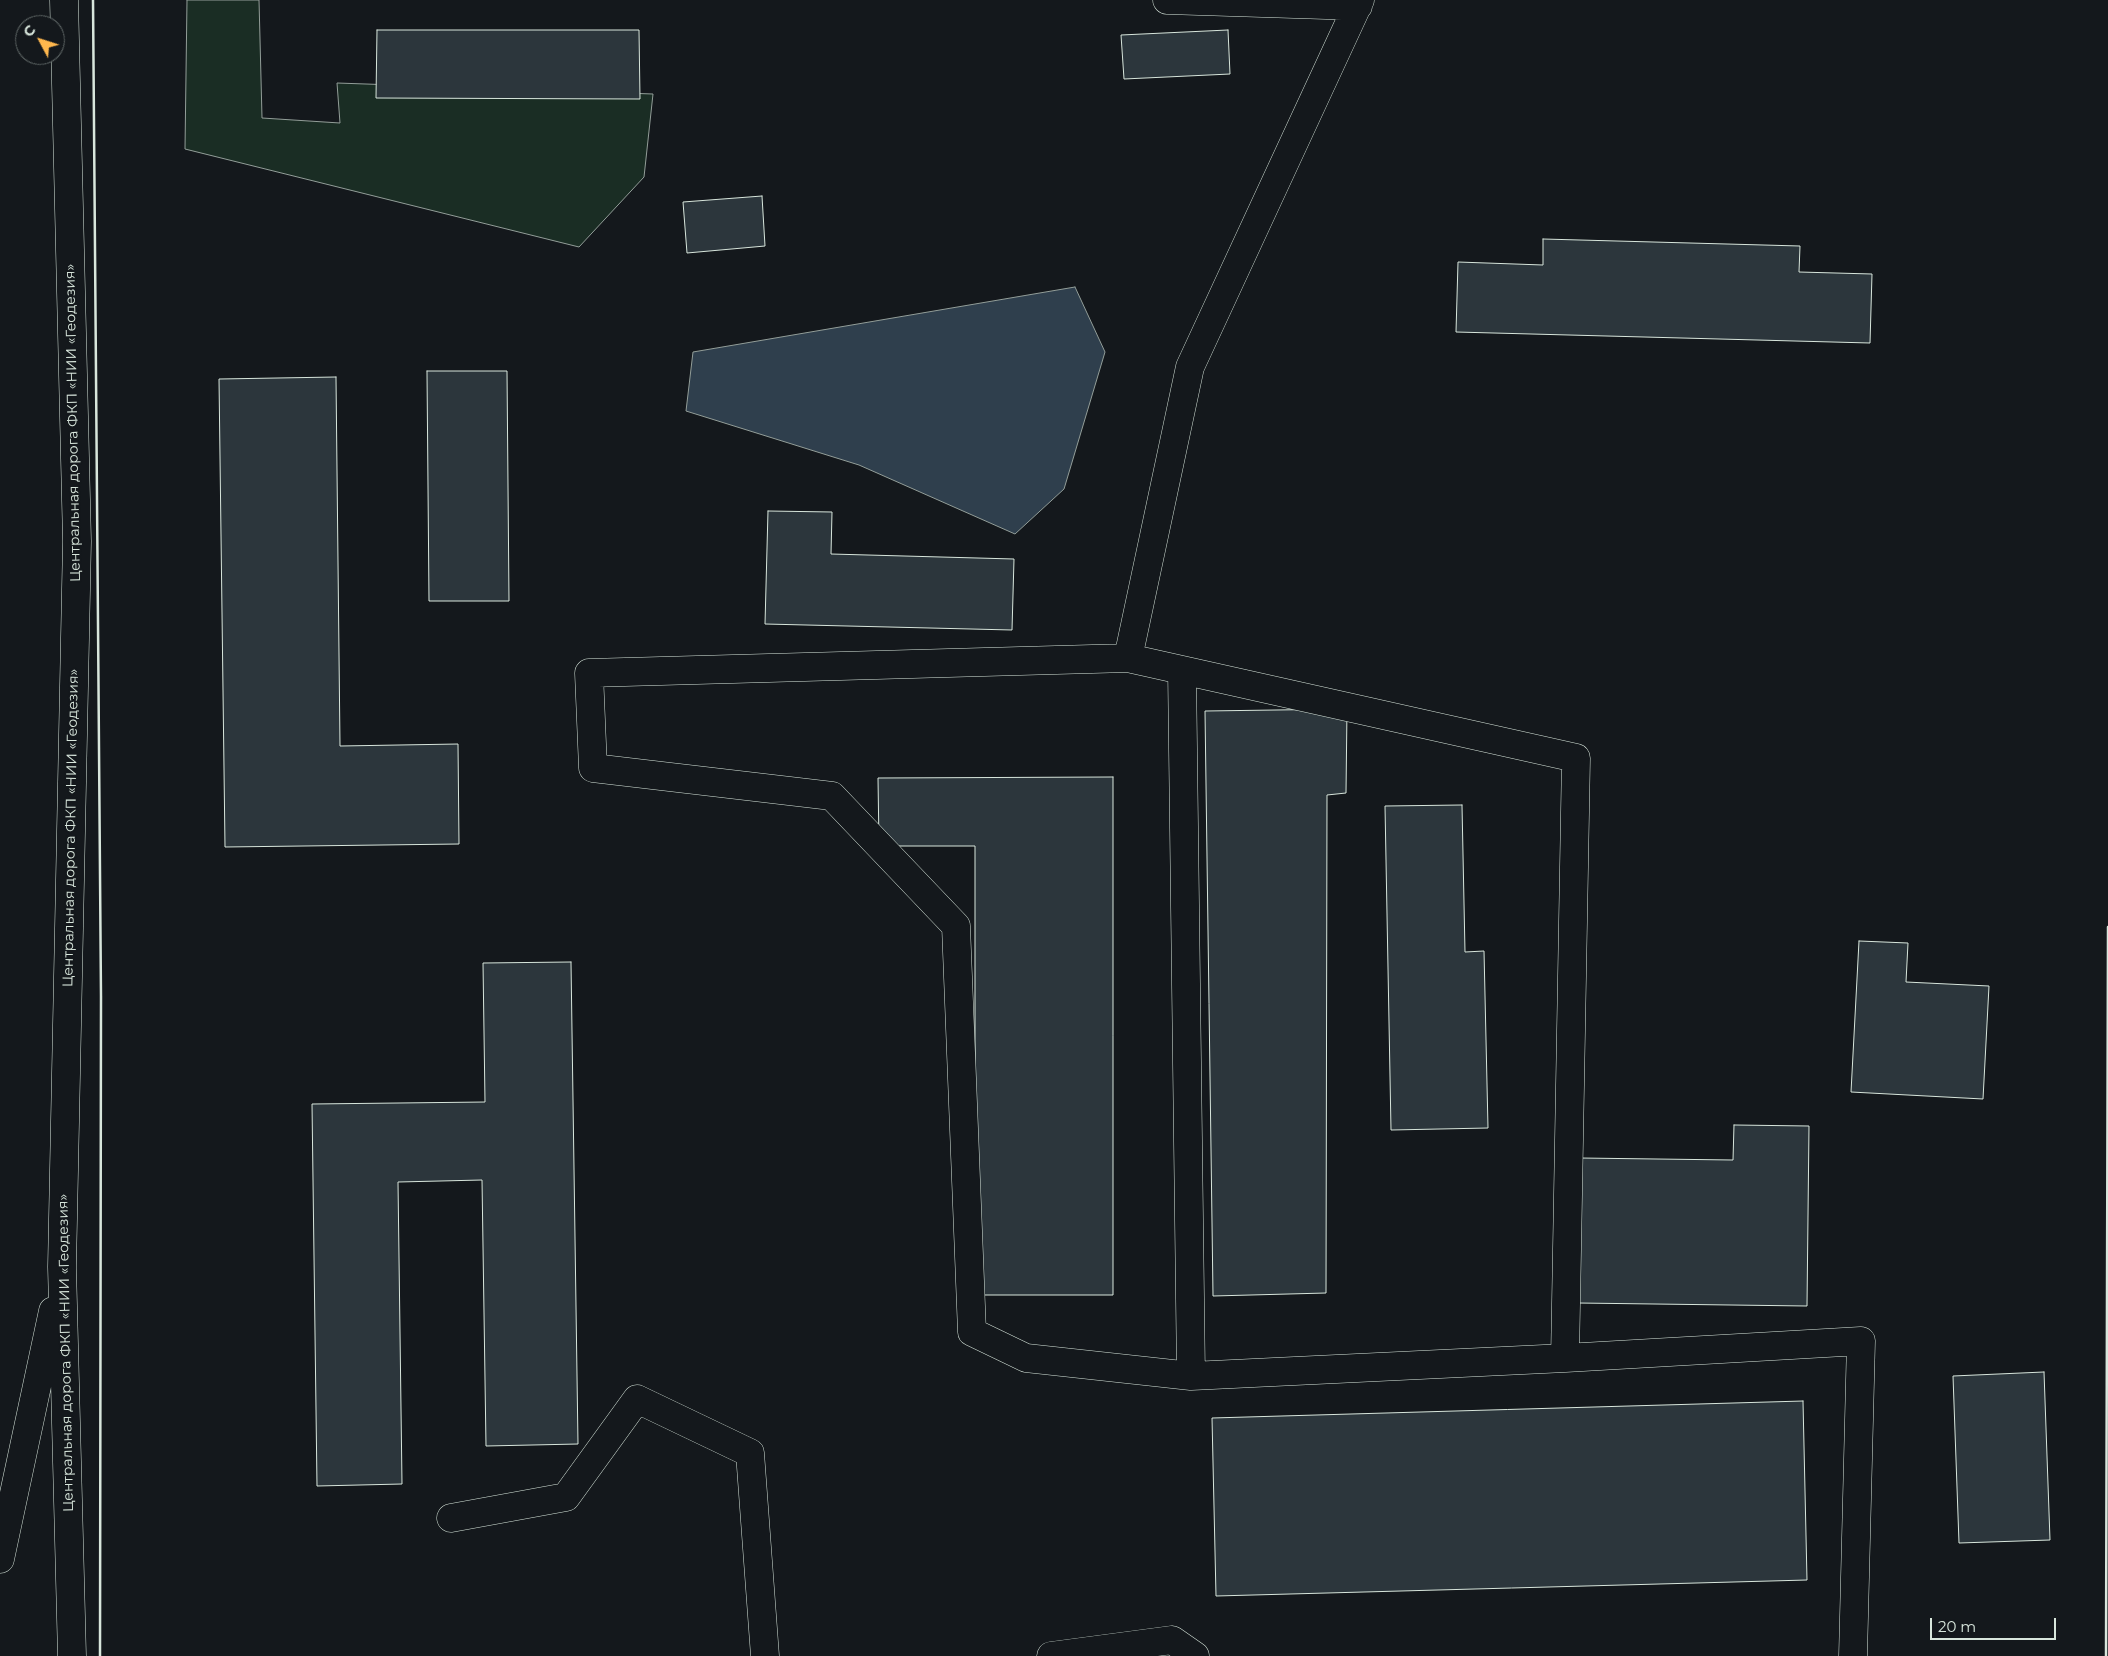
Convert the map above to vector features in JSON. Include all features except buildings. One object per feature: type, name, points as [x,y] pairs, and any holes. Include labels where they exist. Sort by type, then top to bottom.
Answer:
[{"type":"street","name":"Центральная дорога ФКП «НИИ «Геодезия»","points":[[64,0],[77,541],[62,1267],[72,1656]]},
{"type":"street","points":[[1128,658],[1190,367],[1359,3],[1167,0]]},
{"type":"street","points":[[1565,1358],[1576,758],[1128,658],[589,673],[593,768],[832,796],[956,926],[972,1332],[1026,1358],[1191,1376],[1565,1358],[1861,1340],[1854,1656]]},
{"type":"street","points":[[1182,670],[1191,1376]]},
{"type":"street","points":[[0,1559],[62,1267]]},
{"type":"street","points":[[451,1518],[566,1497],[637,1398],[750,1452],[765,1656]]},
{"type":"street","points":[[1051,1656],[1172,1640],[1195,1656]]},
{"type":"green space","points":[[187,0],[259,0],[262,118],[340,123],[337,83],[653,94],[644,177],[579,247],[185,149]]},
{"type":"water","points":[[1075,287],[1105,352],[1064,489],[1015,534],[859,465],[686,411],[693,352]]},
{"type":"wall","points":[[93,0],[101,996],[100,1656]]},
{"type":"wall","points":[[2106,1656],[2108,927]]}]
